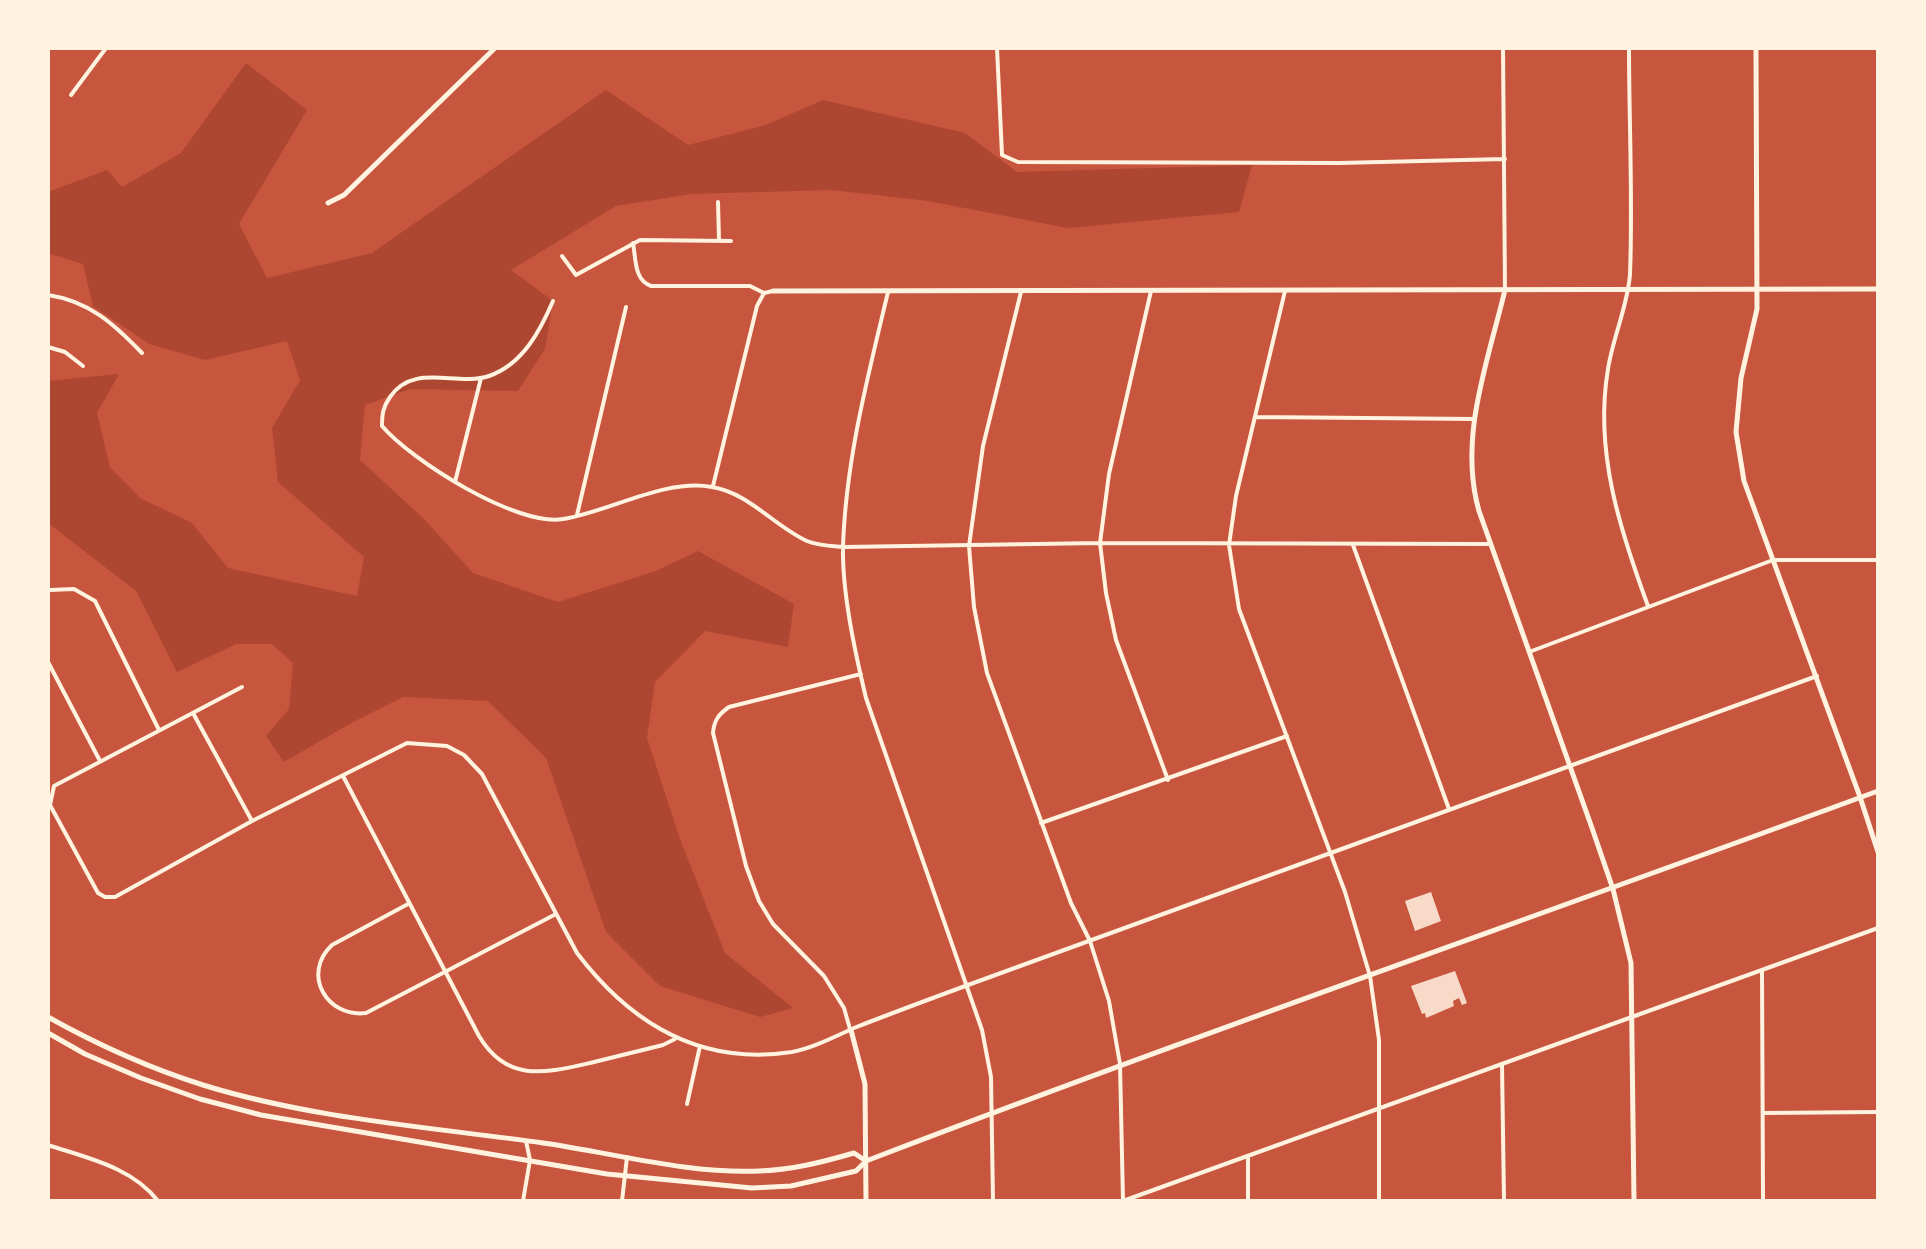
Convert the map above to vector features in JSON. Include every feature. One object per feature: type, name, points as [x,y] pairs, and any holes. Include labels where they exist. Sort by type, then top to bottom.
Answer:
[{"type":"main road","points":[[328,203],[344,195],[495,48]]},
{"type":"main road","points":[[1756,48],[1758,290],[1757,309],[1741,378],[1736,438],[1744,481],[1817,676],[1878,852]]},
{"type":"main road","points":[[773,291],[1878,289]]},
{"type":"main road","points":[[1505,290],[1475,419],[1471,446],[1473,487],[1490,544],[1613,889],[1631,963],[1634,1201]]},
{"type":"main road","points":[[48,1033],[85,1054],[200,1099],[276,1117],[623,1175],[752,1188],[791,1186],[856,1171],[866,1161],[1120,1064],[1613,889],[1878,791]]},
{"type":"main road","points":[[48,1017],[90,1041],[204,1085],[331,1113],[707,1169],[742,1171],[788,1168],[854,1153],[866,1161]]},
{"type":"main road","points":[[851,1030],[865,1084],[866,1201]]},
{"type":"street","points":[[71,95],[106,48]]},
{"type":"street","points":[[997,48],[1002,155],[1018,162],[1339,163],[1505,159]]},
{"type":"street","points":[[1503,48],[1505,290]]},
{"type":"street","points":[[1629,48],[1630,278],[1608,368],[1605,443],[1616,511],[1648,606]]},
{"type":"street","points":[[718,202],[719,240]]},
{"type":"street","points":[[562,256],[576,275],[640,240],[731,241]]},
{"type":"street","points":[[633,243],[639,278],[651,286],[750,286],[764,293],[773,291]]},
{"type":"street","points":[[1151,291],[1109,474],[1100,543],[1116,640],[1168,780]]},
{"type":"street","points":[[1285,291],[1236,496],[1229,545],[1239,609],[1331,853],[1370,976],[1379,1040],[1379,1201]]},
{"type":"street","points":[[888,292],[852,448],[843,547],[854,646],[873,718],[982,1030],[991,1077],[993,1201]]},
{"type":"street","points":[[1021,292],[983,446],[969,546],[974,607],[987,673],[1071,903],[1090,941],[1109,1001],[1120,1064],[1123,1201],[1878,928]]},
{"type":"street","points":[[712,487],[757,306],[764,293]]},
{"type":"street","points":[[48,295],[84,304],[117,327],[142,353]]},
{"type":"street","points":[[553,301],[537,337],[504,368],[481,378],[424,377],[411,380],[394,392],[381,411],[382,426],[401,445],[455,482],[522,515],[553,520],[577,516],[661,491],[693,486],[712,487],[737,496],[805,540],[843,547],[1100,543],[1490,544]]},
{"type":"street","points":[[577,516],[626,307]]},
{"type":"street","points":[[48,347],[65,352],[83,366]]},
{"type":"street","points":[[455,482],[481,378]]},
{"type":"street","points":[[1255,417],[1475,419]]},
{"type":"street","points":[[1353,545],[1449,809]]},
{"type":"street","points":[[1529,652],[1773,560],[1878,560]]},
{"type":"street","points":[[49,589],[74,589],[95,601],[159,730]]},
{"type":"street","points":[[48,662],[100,761]]},
{"type":"street","points":[[851,1030],[844,1008],[824,976],[773,924],[759,901],[746,866],[713,733],[719,714],[735,706],[861,674]]},
{"type":"street","points":[[242,687],[54,786],[50,805],[101,896],[112,897],[252,821],[414,742],[447,746],[464,755],[482,774],[577,953],[591,972],[634,1012],[675,1039],[735,1055],[795,1051],[1817,676]]},
{"type":"street","points":[[193,713],[252,821]]},
{"type":"street","points":[[1041,823],[1287,736]]},
{"type":"street","points":[[343,776],[483,1044],[495,1057],[517,1069],[533,1073],[549,1072],[663,1045],[675,1039]]},
{"type":"street","points":[[408,904],[327,950],[318,972],[323,994],[332,1004],[343,1011],[366,1013],[556,914]]},
{"type":"street","points":[[1762,970],[1763,1201]]},
{"type":"street","points":[[687,1104],[700,1046]]},
{"type":"street","points":[[1502,1065],[1504,1201]]},
{"type":"street","points":[[1763,1113],[1878,1112]]},
{"type":"street","points":[[523,1201],[530,1160],[526,1141]]},
{"type":"street","points":[[48,1145],[126,1172],[142,1183],[158,1201]]},
{"type":"street","points":[[622,1201],[627,1157]]},
{"type":"street","points":[[1248,1158],[1248,1201]]},
{"type":"shaded area","points":[[246,63],[307,110],[239,224],[267,278],[372,253],[606,90],[688,145],[766,125],[823,100],[965,133],[1017,172],[1252,165],[1239,212],[1068,228],[928,201],[832,190],[691,194],[616,206],[511,270],[553,301],[545,349],[518,391],[410,389],[365,405],[360,460],[423,518],[473,573],[558,602],[656,571],[698,551],[794,604],[788,647],[705,631],[655,682],[647,738],[680,839],[725,953],[793,1008],[760,1017],[660,986],[606,932],[546,758],[488,701],[403,697],[284,762],[266,736],[289,709],[293,663],[272,644],[236,644],[177,672],[136,591],[48,523],[48,381],[119,374],[97,413],[110,467],[140,498],[192,523],[228,568],[357,596],[364,557],[278,482],[272,428],[300,380],[287,341],[205,360],[149,344],[93,306],[83,264],[48,253],[48,192],[107,170],[122,187],[181,153]]},
{"type":"building","points":[[1431,892],[1441,921],[1415,931],[1405,901]]},
{"type":"building","points":[[1455,971],[1467,1003],[1462,1005],[1459,998],[1453,1001],[1454,1006],[1426,1018],[1411,986]]}]
